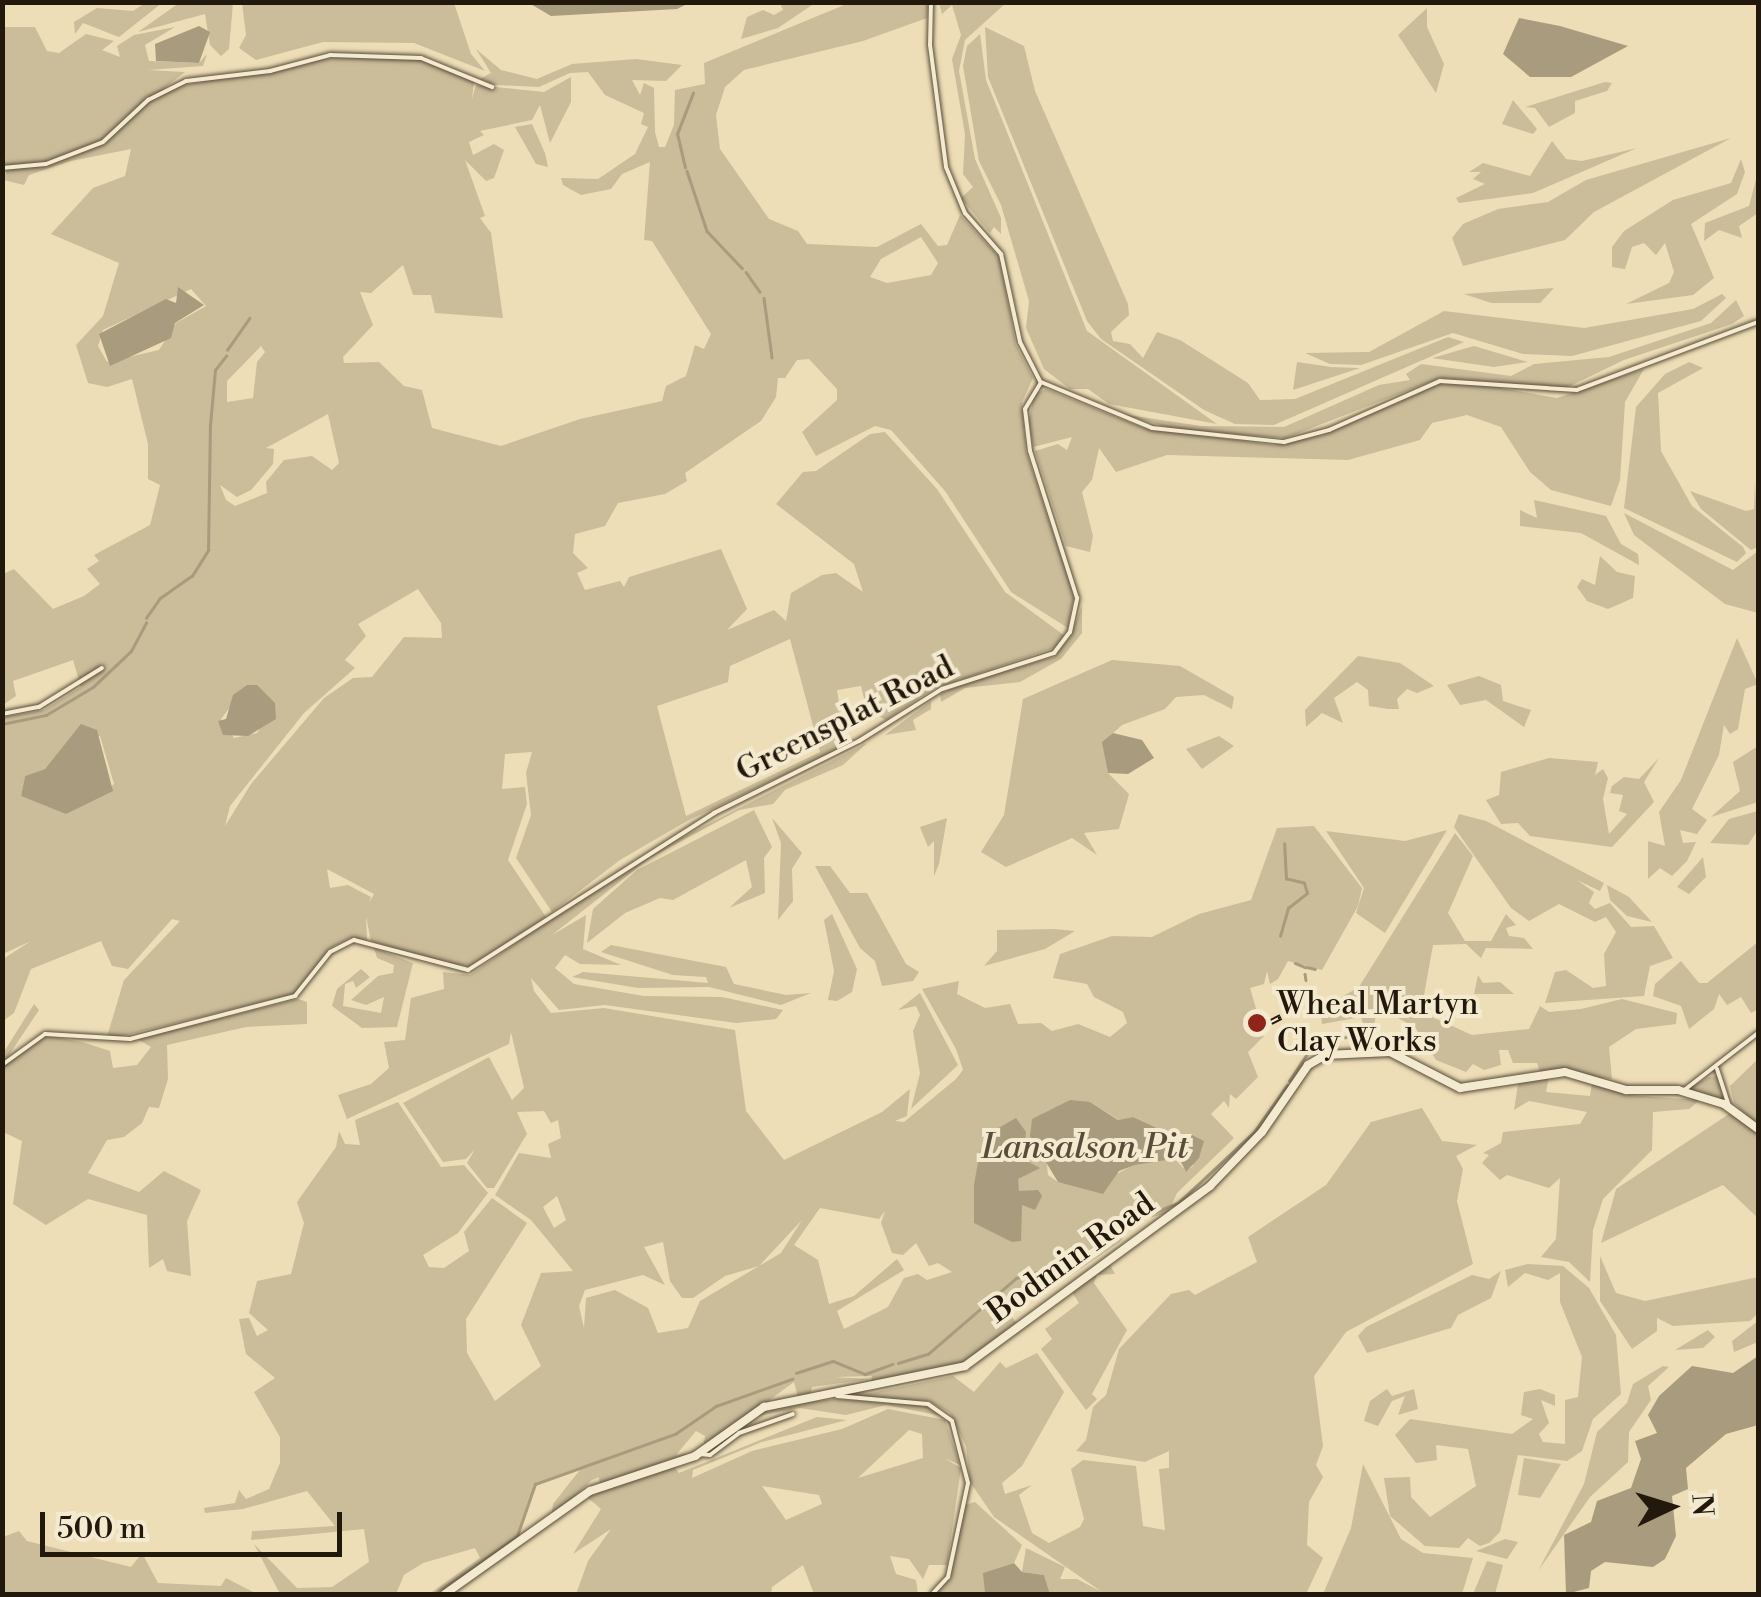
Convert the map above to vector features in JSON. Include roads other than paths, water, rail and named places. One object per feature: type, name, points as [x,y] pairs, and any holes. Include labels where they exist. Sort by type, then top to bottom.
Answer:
[{"type":"main road","name":"Bodmin Road","points":[[445,1594],[590,1492],[699,1454],[764,1407],[837,1396],[965,1366],[1210,1186],[1268,1125],[1304,1070],[1324,1055],[1390,1052],[1436,1081],[1464,1088],[1570,1072],[1626,1090],[1684,1091],[1729,1107],[1758,1129]]},
{"type":"street","points":[[930,2],[930,44],[946,168],[958,202],[1000,254],[1020,342],[1041,382],[1152,428],[1284,442],[1328,430],[1440,380],[1578,390],[1758,322]]},
{"type":"street","points":[[2,168],[46,164],[104,142],[163,90],[226,72],[270,71],[330,56],[398,54],[492,87]]},
{"type":"street","name":"Greensplat Road","points":[[2,1066],[45,1034],[92,1042],[130,1039],[295,996],[330,952],[354,940],[468,970],[714,812],[858,741],[942,690],[1054,653],[1070,632],[1078,598],[1030,450],[1025,410],[1041,382]]},
{"type":"street","points":[[2,714],[38,707],[102,668]]},
{"type":"street","points":[[1684,1091],[1718,1070],[1758,1033]]},
{"type":"street","points":[[1718,1070],[1729,1107]]},
{"type":"street","points":[[837,1396],[928,1404],[952,1421],[964,1447],[968,1483],[948,1576],[932,1594]]},
{"type":"street","points":[[699,1454],[710,1455],[739,1433],[793,1414]]},
{"type":"water","points":[[529,3],[689,3],[677,9],[551,16]]},
{"type":"water","points":[[1519,18],[1628,46],[1571,77],[1530,77],[1503,54]]},
{"type":"water","points":[[199,26],[210,32],[199,63],[156,61],[155,44]]},
{"type":"water","points":[[178,287],[204,305],[175,323],[171,338],[110,366],[99,334],[166,299],[176,303]]},
{"type":"water","points":[[247,685],[257,685],[275,703],[276,719],[248,736],[223,735],[218,721],[226,719],[233,695]]},
{"type":"water","points":[[81,724],[97,730],[113,791],[66,814],[21,796],[25,776],[45,769]]},
{"type":"water","points":[[1113,733],[1142,740],[1154,758],[1128,774],[1108,773],[1102,742]]},
{"type":"water","name":"Lansalson Pit","points":[[1070,1100],[1090,1102],[1118,1120],[1133,1117],[1170,1134],[1192,1135],[1204,1141],[1199,1158],[1186,1172],[1179,1158],[1119,1171],[1103,1194],[1058,1182],[1030,1136],[1032,1119]]},
{"type":"water","points":[[1016,1118],[1026,1132],[1023,1159],[1040,1168],[1018,1179],[1019,1191],[1038,1190],[1042,1196],[1035,1210],[1022,1205],[1021,1241],[1012,1242],[974,1223],[974,1185],[980,1151],[995,1130]]},
{"type":"water","points":[[1758,1356],[1758,1425],[1726,1434],[1686,1468],[1688,1489],[1672,1496],[1676,1536],[1665,1559],[1653,1567],[1605,1562],[1591,1571],[1589,1588],[1566,1594],[1564,1535],[1591,1522],[1597,1501],[1631,1488],[1641,1459],[1635,1441],[1657,1433],[1648,1415],[1659,1396],[1692,1366],[1733,1373]]},
{"type":"water","points":[[1014,1563],[1022,1572],[1044,1575],[1050,1594],[985,1594],[983,1573]]},
{"type":"waterway","points":[[685,168],[677,134],[693,93]]},
{"type":"waterway","points":[[687,171],[707,231],[742,268]]},
{"type":"waterway","points":[[746,272],[760,292]]},
{"type":"waterway","points":[[764,298],[772,357]]},
{"type":"waterway","points":[[227,350],[249,318]]},
{"type":"waterway","points":[[146,618],[160,598],[192,576],[208,550],[215,370],[226,356]]},
{"type":"waterway","points":[[2,724],[46,715],[93,687],[131,651],[146,623]]},
{"type":"waterway","points":[[1280,936],[1288,908],[1307,893],[1304,883],[1286,879],[1284,844]]},
{"type":"waterway","points":[[1295,963],[1305,967]]},
{"type":"waterway","points":[[1307,967],[1315,969]]},
{"type":"waterway","points":[[1305,974],[1306,980]]},
{"type":"waterway","points":[[1289,1081],[1313,1045],[1358,1034]]},
{"type":"waterway","points":[[898,1363],[928,1354],[1016,1278],[1079,1260],[1133,1221],[1178,1203],[1254,1132],[1287,1085]]},
{"type":"waterway","points":[[796,1373],[833,1361],[865,1374],[892,1364]]},
{"type":"waterway","points":[[434,1594],[517,1536],[535,1484],[675,1434],[716,1406],[792,1379]]},
{"type":"railway","points":[[1271,1022],[1281,1017]]},
{"type":"place","name":"Wheal Martyn Clay Works","points":[[1257,1023]]}]
